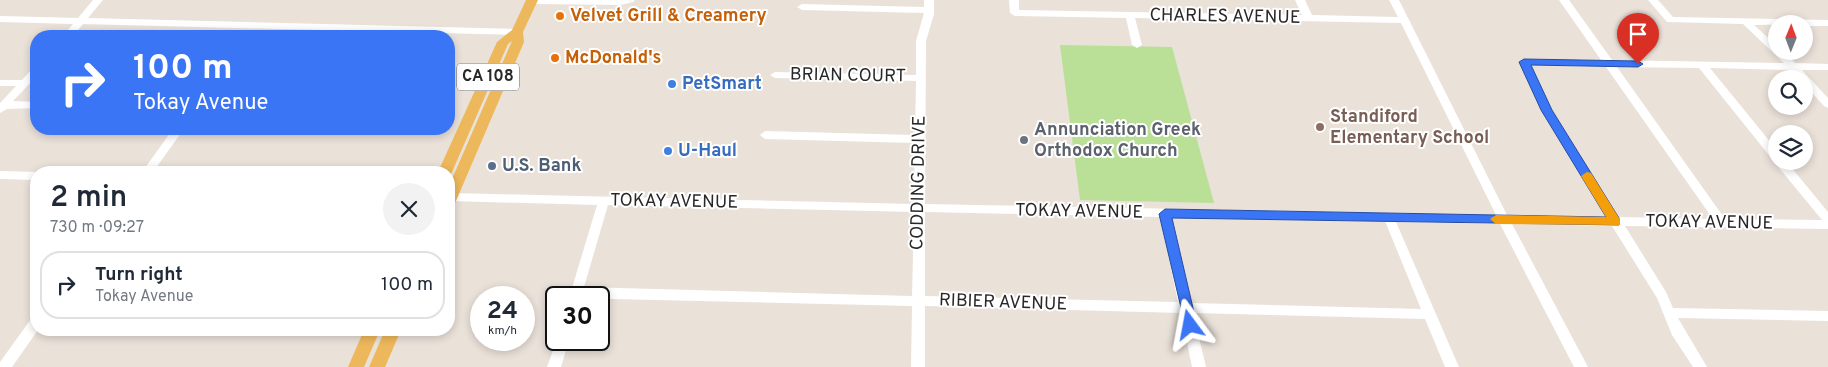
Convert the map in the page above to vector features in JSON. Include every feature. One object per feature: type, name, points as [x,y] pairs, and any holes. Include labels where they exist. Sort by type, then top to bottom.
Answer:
[{"type":"main road","name":"CA 108","points":[[455,187],[518,42],[517,32],[532,0]]},
{"type":"main road","name":"CA 108","points":[[447,166],[502,42],[517,32]]},
{"type":"main road","points":[[356,367],[369,336]]},
{"type":"main road","points":[[377,367],[390,336]]},
{"type":"street","points":[[74,30],[98,0]]},
{"type":"street","points":[[532,0],[620,2],[630,0]]},
{"type":"street","name":"CHARLES AVENUE","points":[[1014,0],[1015,13],[1405,20]]},
{"type":"street","points":[[1300,0],[1308,18]]},
{"type":"street","points":[[1394,0],[1504,220],[1581,367]]},
{"type":"street","points":[[1564,0],[1722,223]]},
{"type":"street","points":[[1653,0],[1670,20],[1828,23]]},
{"type":"street","points":[[802,7],[928,5]]},
{"type":"street","name":"CODDING DRIVE","points":[[918,367],[921,41],[928,5]]},
{"type":"street","points":[[1130,15],[1137,45]]},
{"type":"street","points":[[0,19],[430,30]]},
{"type":"street","points":[[1746,22],[1768,43]]},
{"type":"street","points":[[252,30],[255,26]]},
{"type":"street","points":[[455,31],[517,32]]},
{"type":"street","points":[[1787,60],[1828,104]]},
{"type":"street","points":[[1700,367],[1677,331],[1662,296],[1547,110],[1524,62],[1828,67]]},
{"type":"street","points":[[1702,65],[1768,146]]},
{"type":"street","name":"BRIAN COURT","points":[[775,75],[920,78]]},
{"type":"street","points":[[2,107],[30,77]]},
{"type":"street","points":[[0,83],[24,83]]},
{"type":"street","points":[[2,107],[30,105]]},
{"type":"street","points":[[151,166],[175,135]]},
{"type":"street","points":[[765,135],[919,139]]},
{"type":"street","points":[[1787,170],[1828,220]]},
{"type":"street","points":[[0,175],[30,176]]},
{"type":"street","name":"TOKAY AVENUE","points":[[455,199],[604,200],[1165,214],[1828,225]]},
{"type":"street","points":[[579,286],[604,200]]},
{"type":"street","points":[[1165,214],[1199,367]]},
{"type":"street","points":[[1389,218],[1452,367]]},
{"type":"street","name":"RIBIER AVENUE","points":[[610,296],[918,301],[1430,314]]},
{"type":"street","points":[[1670,313],[1828,316]]},
{"type":"street","points":[[4,367],[30,331]]},
{"type":"street","points":[[554,367],[559,351]]},
{"type":"green space","points":[[1060,45],[1172,47],[1214,203],[1080,200]]},
{"type":"slow traffic","points":[[1496,219],[1615,222],[1587,176]]},
{"type":"place","name":"Velvet Grill & Creamery","points":[[560,16]]},
{"type":"place","name":"McDonald's","points":[[555,58]]},
{"type":"place","name":"PetSmart","points":[[672,84]]},
{"type":"place","name":"Standiford Elementary School","points":[[1320,127]]},
{"type":"place","name":"Annunciation Greek Orthodox Church","points":[[1024,140]]},
{"type":"place","name":"U-Haul","points":[[668,151]]},
{"type":"place","name":"U.S. Bank","points":[[492,166]]},
{"type":"route","points":[[1190,325],[1165,214],[1615,222],[1547,110],[1524,62],[1638,64]]}]
